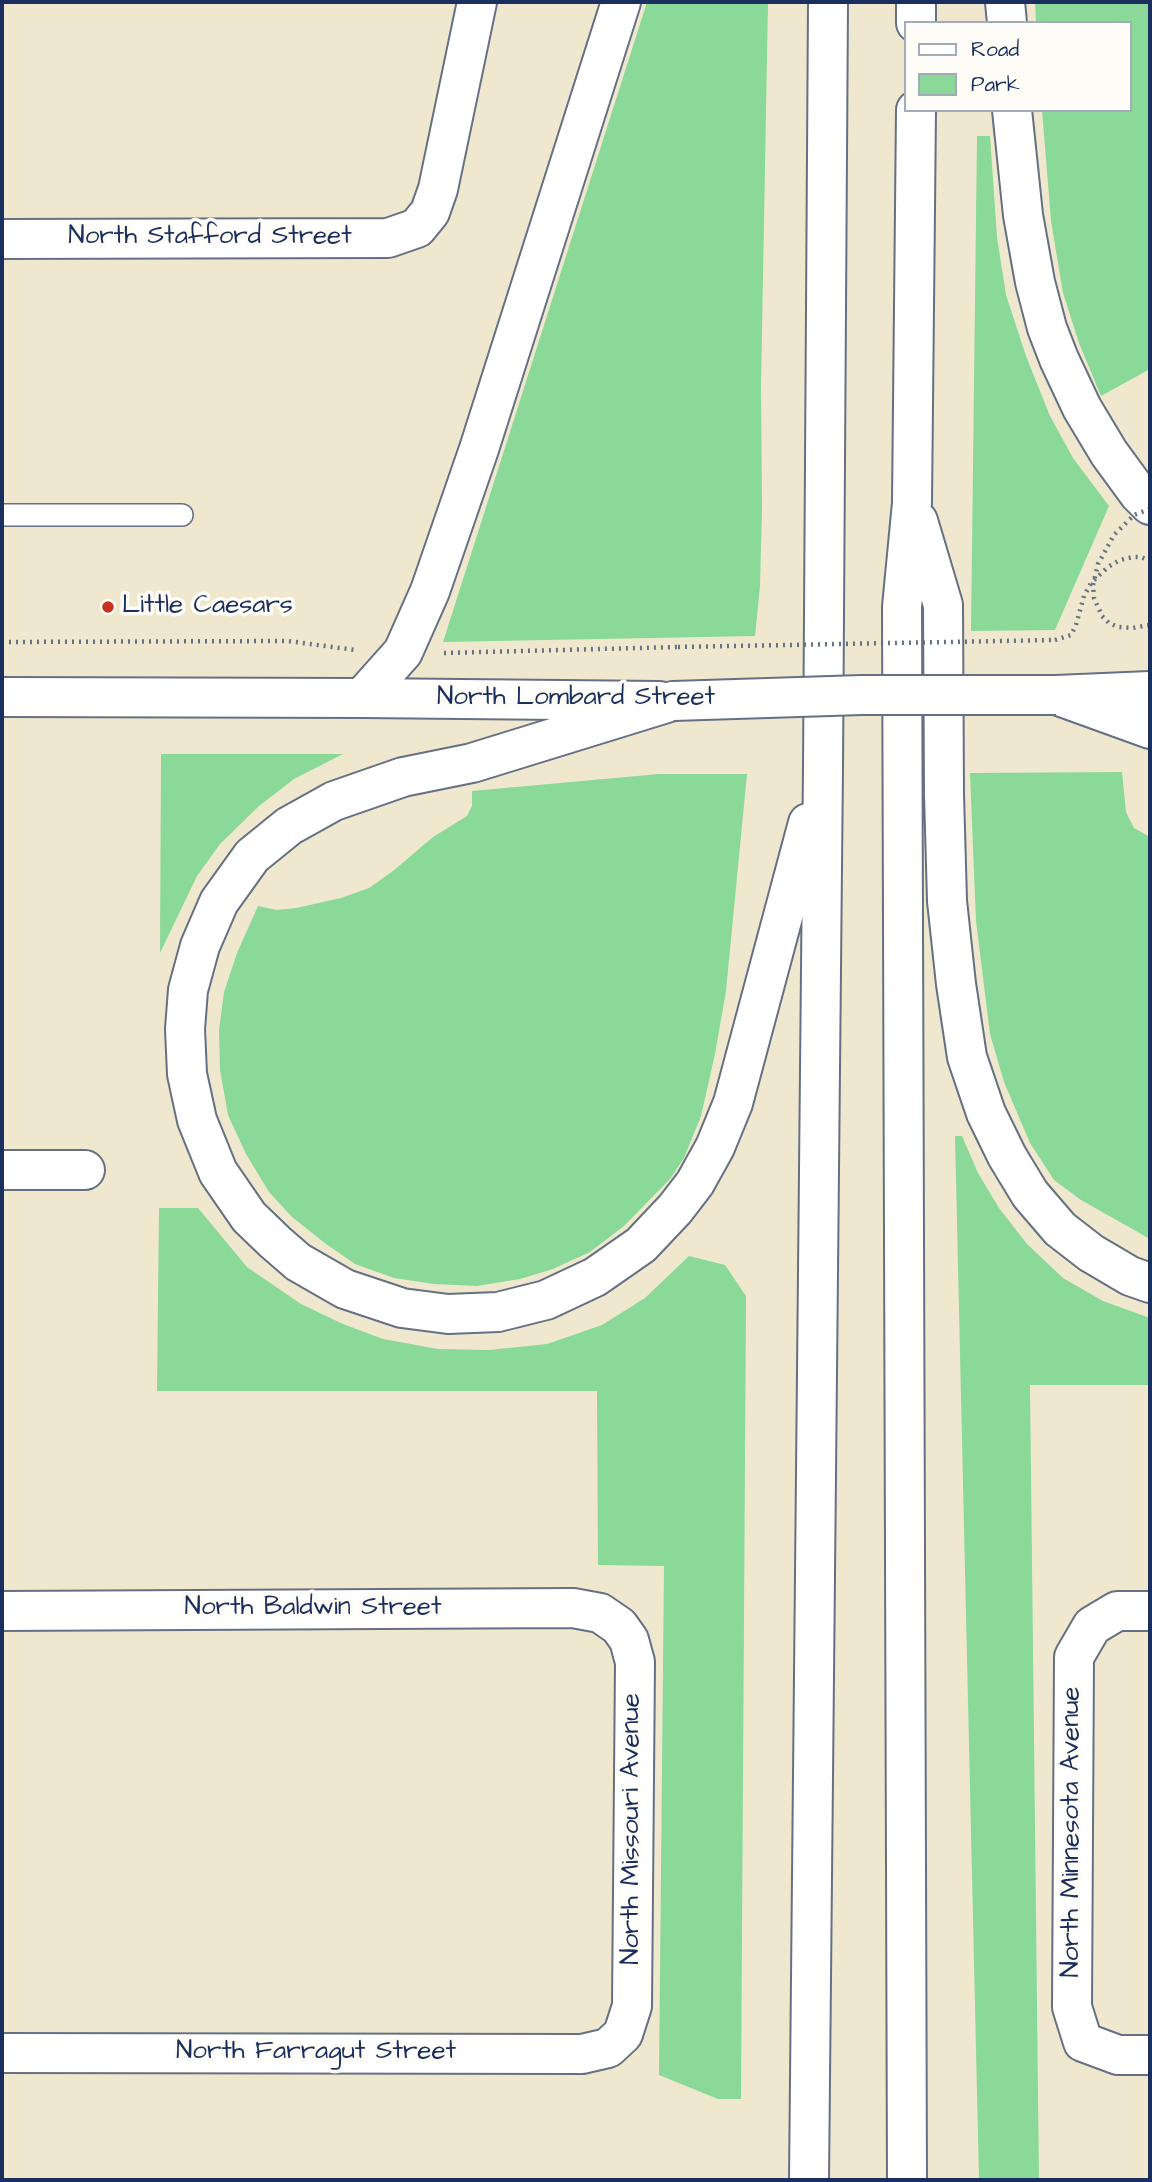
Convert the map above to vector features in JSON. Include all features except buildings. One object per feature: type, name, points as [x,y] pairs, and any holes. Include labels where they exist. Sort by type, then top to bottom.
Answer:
[{"type":"main road","name":"North Stafford Street","points":[[2,239],[388,238],[417,228],[430,212],[438,189],[477,2]]},
{"type":"main road","points":[[362,698],[403,652],[430,591],[479,449],[621,2]]},
{"type":"main road","points":[[808,2180],[828,2]]},
{"type":"main road","points":[[916,2],[916,21]]},
{"type":"main road","points":[[1005,2],[1007,21]]},
{"type":"main road","points":[[907,2180],[902,607],[912,503],[916,112]]},
{"type":"main road","points":[[1012,112],[1023,215],[1035,282],[1047,328],[1082,408],[1109,453],[1150,507]]},
{"type":"main road","points":[[912,503],[943,605],[947,901],[967,1057],[986,1113],[1030,1194],[1060,1229],[1091,1252],[1130,1276],[1150,1283]]},
{"type":"main road","name":"North Lombard Street","points":[[2,698],[673,701],[1150,691]]},
{"type":"main road","points":[[1056,695],[1150,729]]},
{"type":"main road","points":[[673,701],[472,763],[403,777],[334,800],[289,826],[252,856],[219,902],[200,946],[188,990],[185,1029],[187,1074],[197,1120],[218,1172],[249,1217],[298,1262],[345,1289],[402,1308],[447,1314],[498,1312],[546,1300],[596,1277],[640,1245],[675,1209],[695,1183],[715,1147],[733,1103],[823,767]]},
{"type":"main road","points":[[2,1170],[85,1170]]},
{"type":"main road","name":"North Baldwin Street","points":[[2,1611],[573,1608],[600,1613],[619,1626]]},
{"type":"main road","name":"North Minnesota Avenue","points":[[1150,1611],[1117,1611],[1092,1626],[1074,1657],[1073,2007],[1083,2042],[1118,2055],[1150,2055]]},
{"type":"main road","name":"North Missouri Avenue","points":[[619,1626],[629,1640],[635,1662],[632,2006],[623,2034]]},
{"type":"main road","name":"North Farragut Street","points":[[2,2053],[582,2054],[608,2048],[623,2034]]},
{"type":"lane","points":[[2,515],[182,515]]},
{"type":"path","points":[[1150,507],[1134,515],[1114,535],[1098,564],[1093,585],[1094,598],[1102,616],[1110,623],[1132,628],[1150,625]]},
{"type":"path","name":"North Lombard Street","points":[[443,653],[1055,640],[1071,635],[1091,583],[1108,567],[1133,557],[1150,561]]},
{"type":"path","points":[[2,642],[288,641],[357,650]]},
{"type":"green space","points":[[647,2],[768,2],[761,386],[762,510],[760,586],[755,636],[443,642]]},
{"type":"green space","points":[[1035,2],[1150,2],[1150,369],[1101,396],[1079,343],[1063,293],[1051,221],[1042,112],[1131,112],[1131,21],[1036,21]]},
{"type":"green space","points":[[977,136],[990,136],[997,237],[1006,295],[1026,356],[1050,416],[1073,458],[1109,506],[1055,630],[971,631]]},
{"type":"green space","points":[[161,754],[343,754],[294,779],[259,806],[220,844],[197,876],[160,953]]},
{"type":"green space","points":[[1122,772],[1126,812],[1134,828],[1150,837],[1150,1239],[1081,1200],[1054,1180],[1030,1143],[1004,1082],[990,1034],[976,921],[970,773]]},
{"type":"green space","points":[[659,774],[747,774],[726,991],[701,1116],[684,1158],[670,1179],[624,1226],[590,1252],[553,1269],[520,1279],[477,1286],[434,1284],[394,1278],[355,1264],[292,1217],[269,1192],[246,1154],[228,1115],[220,1070],[219,1030],[224,992],[237,953],[258,906],[277,910],[296,908],[341,898],[369,888],[433,837],[467,816],[472,806],[472,791]]},
{"type":"green space","points":[[955,1136],[962,1136],[978,1173],[999,1208],[1027,1244],[1063,1278],[1103,1301],[1150,1318],[1150,1385],[1030,1385],[1039,2180],[979,2180]]},
{"type":"green space","points":[[159,1208],[198,1208],[247,1267],[301,1304],[383,1339],[438,1349],[489,1350],[547,1344],[602,1325],[645,1298],[689,1256],[725,1265],[746,1296],[741,2099],[718,2099],[659,2075],[664,1566],[598,1565],[597,1391],[157,1391]]},
{"type":"place","name":"Little Caesars","points":[[108,607]]}]
